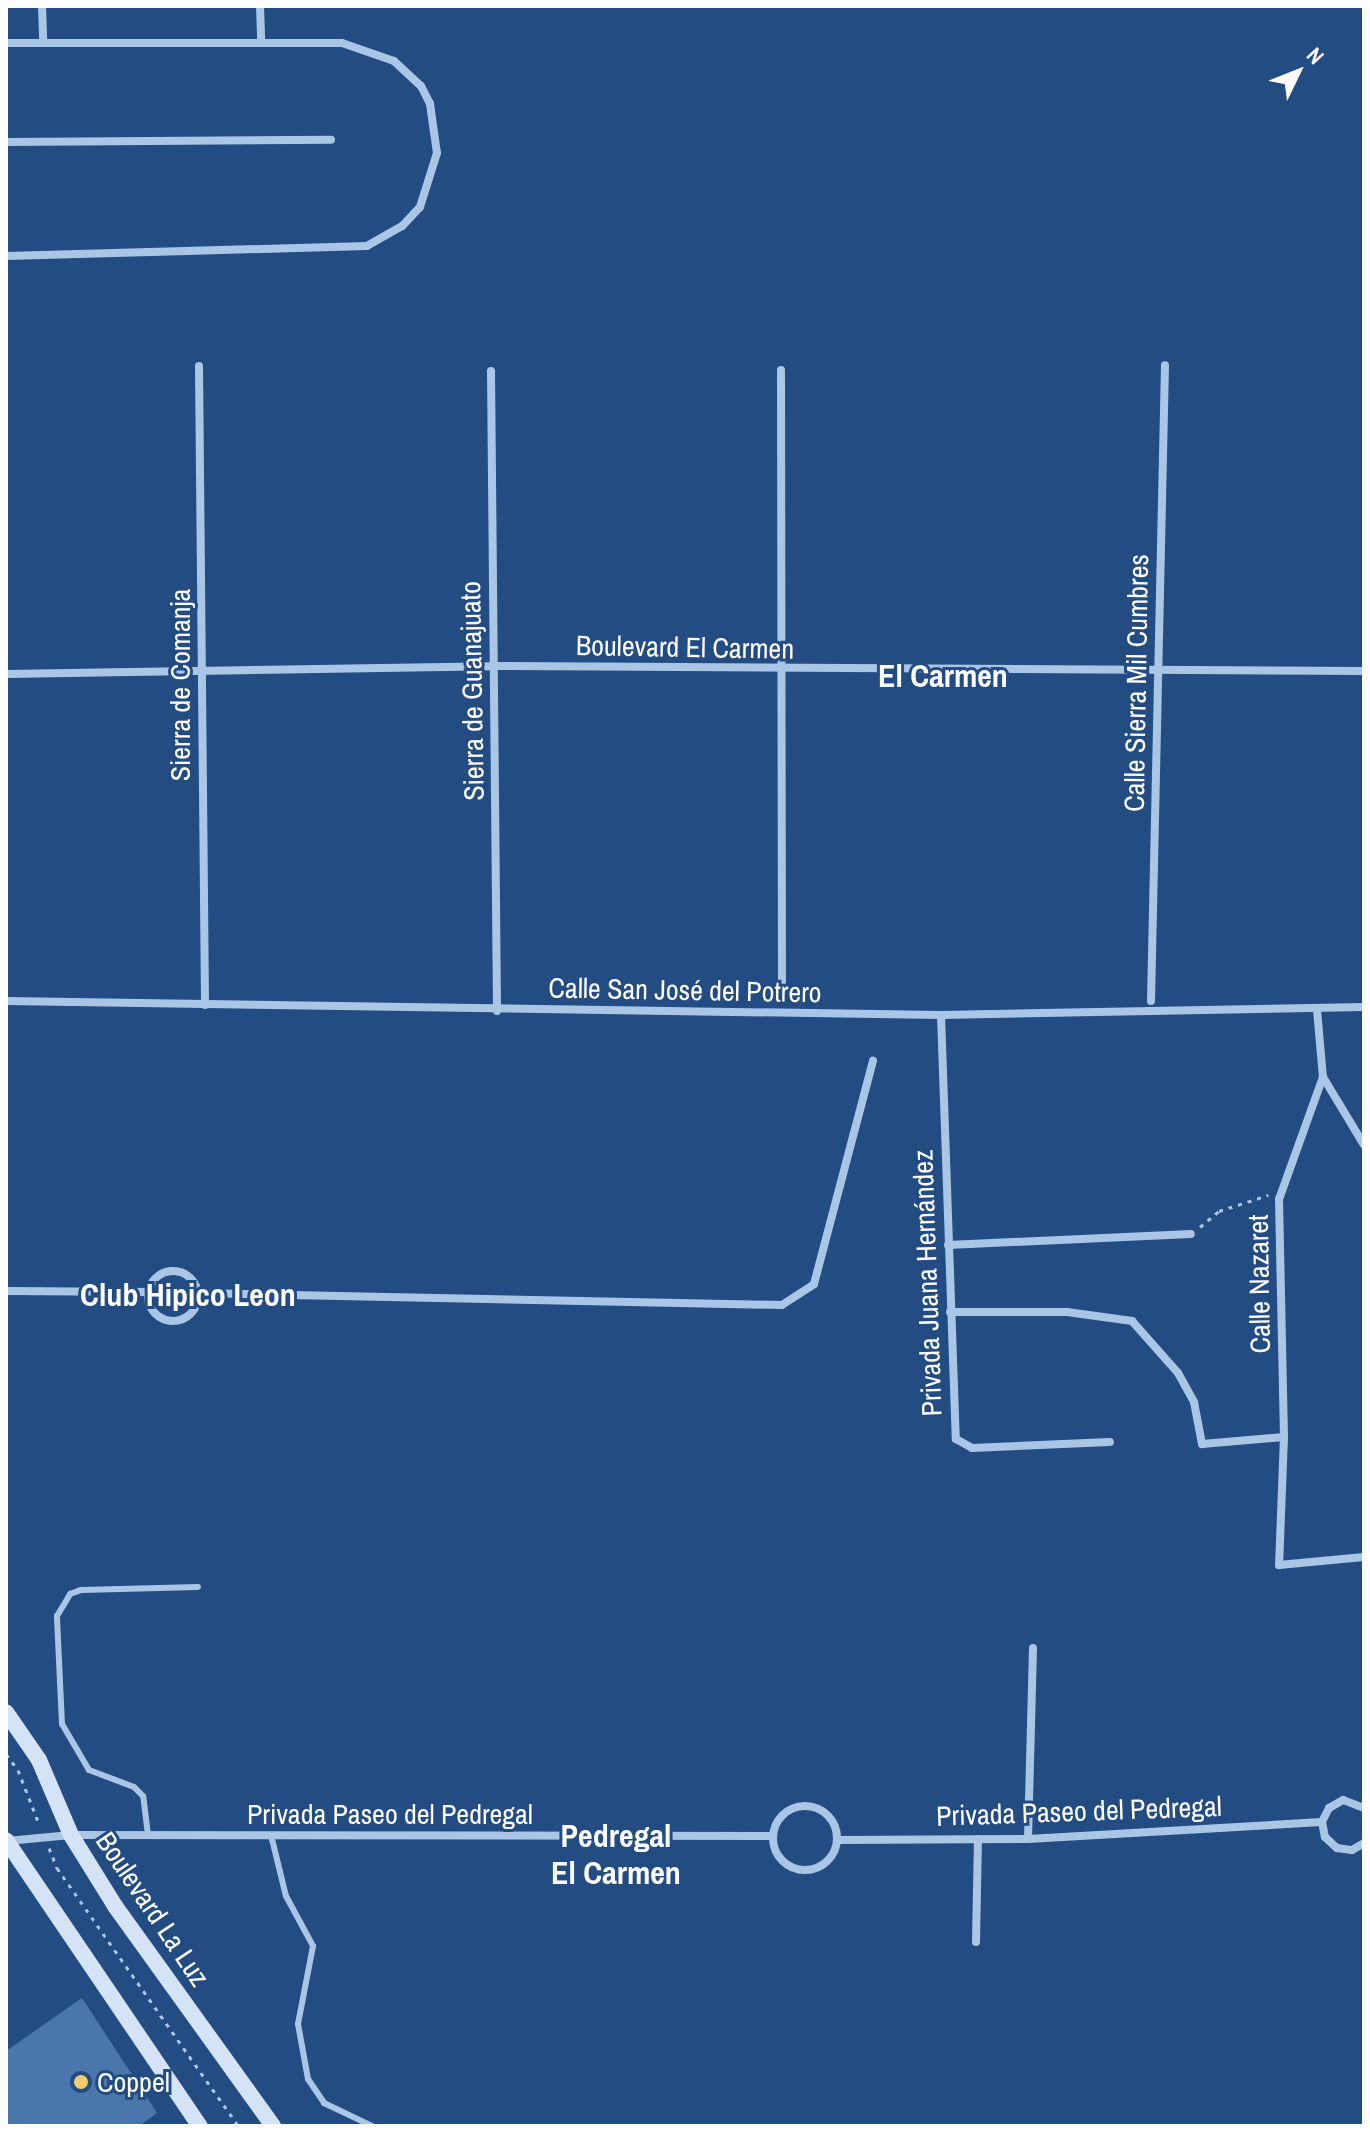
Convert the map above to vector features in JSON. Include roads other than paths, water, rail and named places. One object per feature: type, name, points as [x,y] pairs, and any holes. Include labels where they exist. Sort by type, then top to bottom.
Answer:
[{"type":"main road","name":"Boulevard La Luz","points":[[6,1712],[39,1760],[71,1835],[115,1906],[273,2126]]},
{"type":"main road","points":[[7,1840],[192,2123]]},
{"type":"street","points":[[42,6],[43,43]]},
{"type":"street","points":[[260,6],[261,42]]},
{"type":"street","points":[[6,43],[342,43],[376,52],[394,61],[421,86],[430,104],[437,153],[420,207],[402,226],[367,246],[6,256]]},
{"type":"street","points":[[6,142],[331,140]]},
{"type":"street","name":"Calle Sierra Mil Cumbres","points":[[1151,1001],[1165,365]]},
{"type":"street","name":"Sierra de Comanja","points":[[199,366],[205,1005]]},
{"type":"street","points":[[781,370],[782,1000]]},
{"type":"street","name":"Sierra de Guanajuato","points":[[491,371],[497,1011]]},
{"type":"street","name":"Boulevard El Carmen","points":[[6,674],[493,666],[781,671],[1159,666],[1364,671]]},
{"type":"street","name":"Calle San José del Potrero","points":[[6,1001],[497,1011],[941,1015],[1364,1007]]},
{"type":"street","name":"Calle Nazaret","points":[[1317,1010],[1323,1077],[1281,1190],[1284,1437],[1279,1565],[1364,1557]]},
{"type":"street","name":"Privada Juana Hernández","points":[[941,1015],[954,1431],[960,1445],[1110,1442]]},
{"type":"street","points":[[198,1293],[782,1305],[814,1284],[873,1061]]},
{"type":"street","points":[[1323,1077],[1364,1145]]},
{"type":"street","points":[[948,1245],[1191,1234]]},
{"type":"street","points":[[166,1272],[192,1280],[198,1293],[189,1315],[166,1321],[155,1315],[148,1292],[154,1279],[166,1272]]},
{"type":"street","points":[[6,1291],[148,1292]]},
{"type":"street","points":[[950,1312],[1067,1312],[1132,1321],[1178,1373],[1194,1402],[1202,1444],[1284,1437]]},
{"type":"street","points":[[1028,1839],[1033,1648]]},
{"type":"street","points":[[1364,1808],[1343,1800],[1329,1808],[1322,1822],[1325,1837],[1337,1848],[1352,1850],[1364,1843]]},
{"type":"street","points":[[814,1807],[827,1814],[838,1840],[824,1865],[796,1870],[783,1863],[772,1836],[786,1812],[814,1807]]},
{"type":"street","name":"Privada Paseo del Pedregal","points":[[838,1840],[1028,1839],[1322,1822]]},
{"type":"street","name":"Privada Paseo del Pedregal","points":[[7,1840],[71,1835],[772,1836]]},
{"type":"street","points":[[976,1942],[978,1839]]},
{"type":"lane","points":[[148,1835],[143,1796],[134,1787],[89,1770],[62,1724],[57,1616],[70,1594],[81,1590],[198,1587]]},
{"type":"lane","points":[[271,1835],[286,1896],[313,1946],[298,2024],[308,2079],[324,2103],[372,2126]]},
{"type":"place","name":"Coppel","points":[[81,2082]]},
{"type":"district","name":"El Carmen","points":[[943,676]]},
{"type":"district","name":"Club Hipico Leon","points":[[188,1295]]},
{"type":"district","name":"Pedregal El Carmen","points":[[616,1856]]}]
